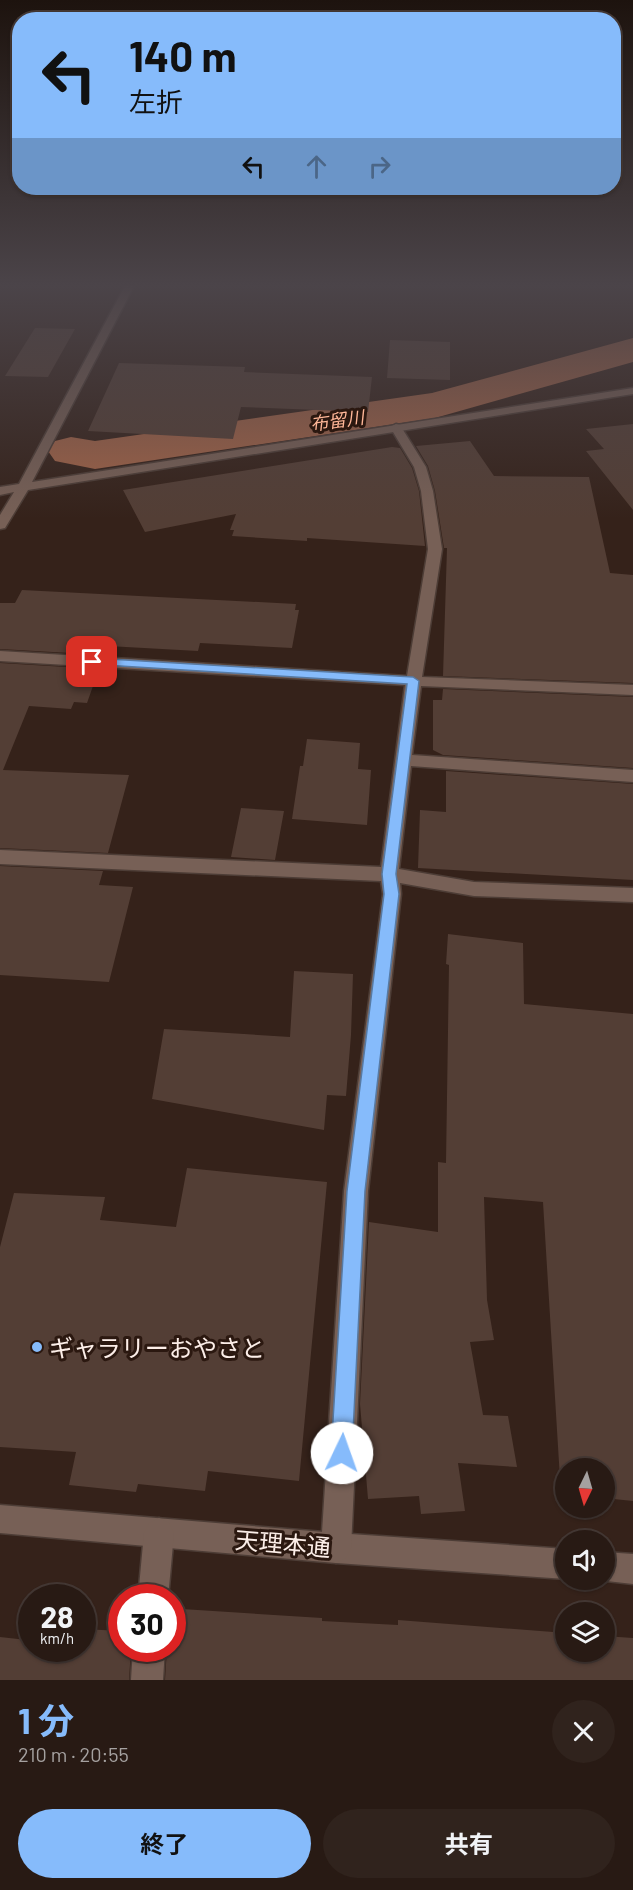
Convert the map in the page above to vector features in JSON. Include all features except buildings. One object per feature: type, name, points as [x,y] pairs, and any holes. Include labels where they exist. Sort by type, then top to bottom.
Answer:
[{"type":"street","points":[[0,525],[23,488],[89,362]]},
{"type":"street","points":[[0,491],[633,391]]},
{"type":"street","points":[[336,1548],[356,1191],[392,894],[389,874],[403,760],[413,681],[435,549],[432,517],[420,467],[396,428]]},
{"type":"street","points":[[0,657],[413,681],[633,690]]},
{"type":"street","points":[[403,760],[633,776]]},
{"type":"street","points":[[0,857],[389,874],[474,888],[633,895]]},
{"type":"street","name":"天理本通","points":[[0,1519],[336,1548],[555,1563]]},
{"type":"street","points":[[154,1584],[159,1533]]},
{"type":"street","points":[[615,1568],[633,1569]]},
{"type":"street","points":[[147,1680],[148,1662]]},
{"type":"waterway","name":"布留川","points":[[71,451],[95,455],[435,405],[588,362]]},
{"type":"place","name":"ギャラリーおやさと","points":[[37,1347]]},
{"type":"route","points":[[92,662],[413,681],[389,874],[392,894],[356,1191],[342,1453]]}]
